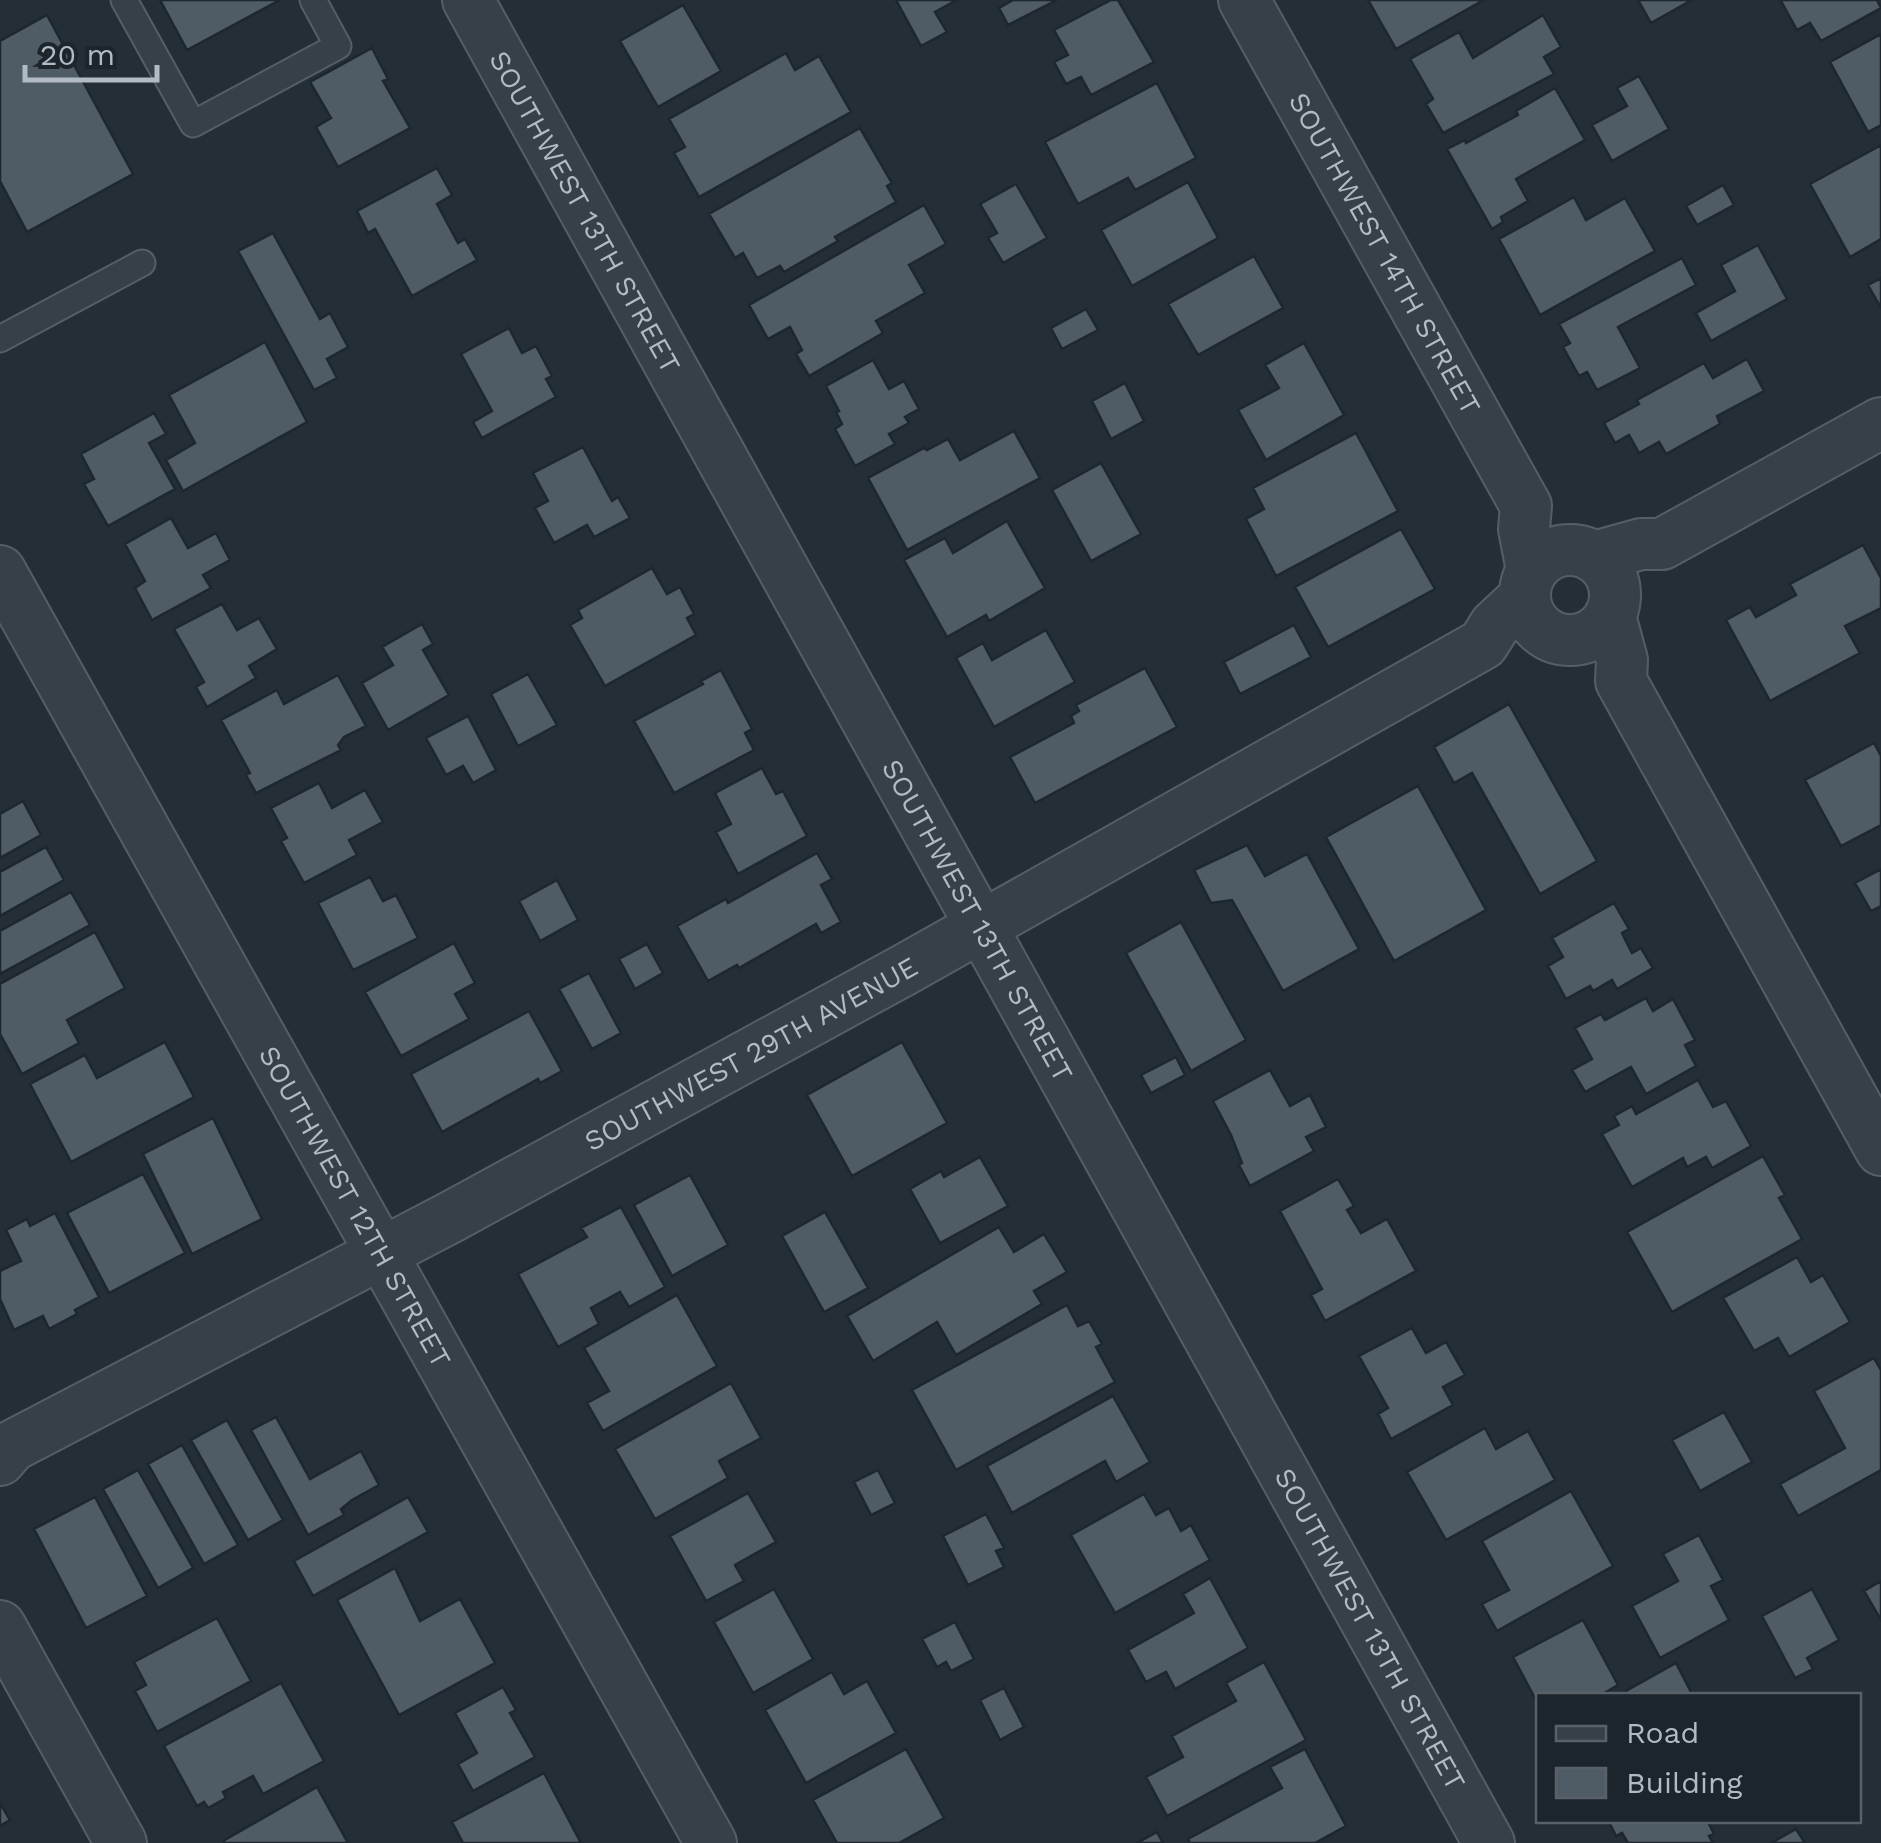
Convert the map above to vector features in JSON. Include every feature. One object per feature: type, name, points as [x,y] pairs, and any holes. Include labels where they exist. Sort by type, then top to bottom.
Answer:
[{"type":"street","name":"SOUTHWEST 13TH STREET","points":[[468,0],[1490,1843]]},
{"type":"street","name":"SOUTHWEST 14TH STREET","points":[[1244,0],[1526,506],[1547,516],[1561,531],[1570,594],[1604,672],[1622,681],[1881,1150]]},
{"type":"street","points":[[1570,594],[1641,544],[1662,544],[1881,423]]},
{"type":"street","name":"SOUTHWEST 12TH STREET","points":[[0,570],[711,1843]]},
{"type":"street","name":"SOUTHWEST 29TH AVENUE","points":[[4,1451],[383,1253],[886,979],[1482,644],[1495,625],[1570,594]]},
{"type":"street","points":[[0,1626],[121,1843]]},
{"type":"lane","points":[[124,0],[193,124],[338,46],[314,0]]},
{"type":"lane","points":[[0,339],[142,263]]},
{"type":"building","points":[[160,0],[280,0],[187,50]]},
{"type":"building","points":[[896,0],[957,0],[935,12],[947,32],[921,46]]},
{"type":"building","points":[[1013,0],[1057,0],[1008,25],[999,8]]},
{"type":"building","points":[[1118,0],[1154,62],[1091,95],[1081,77],[1066,84],[1054,62],[1068,55],[1054,30]]},
{"type":"building","points":[[1368,0],[1484,0],[1396,49]]},
{"type":"building","points":[[1638,0],[1692,0],[1651,23]]},
{"type":"building","points":[[1783,0],[1877,0],[1881,8],[1821,41],[1810,23],[1797,30]]},
{"type":"building","points":[[683,5],[721,71],[658,107],[620,41]]},
{"type":"building","points":[[47,15],[133,174],[27,232],[0,181],[0,41]]},
{"type":"building","points":[[1543,15],[1561,47],[1544,57],[1554,74],[1443,133],[1426,104],[1433,99],[1410,59],[1459,32],[1473,58]]},
{"type":"building","points":[[1881,34],[1881,125],[1868,132],[1830,62]]},
{"type":"building","points":[[372,48],[388,79],[383,81],[410,128],[338,167],[316,127],[331,118],[310,82]]},
{"type":"building","points":[[786,53],[795,70],[819,56],[851,112],[699,197],[674,153],[685,147],[669,119]]},
{"type":"building","points":[[1639,76],[1669,129],[1612,161],[1592,125],[1627,106],[1617,88]]},
{"type":"building","points":[[1157,83],[1196,158],[1135,190],[1128,178],[1078,204],[1045,142]]},
{"type":"building","points":[[1555,88],[1585,140],[1516,179],[1528,201],[1501,217],[1503,222],[1492,229],[1447,149],[1518,115],[1516,111]]},
{"type":"building","points":[[860,128],[892,183],[887,186],[896,202],[784,272],[780,266],[757,278],[743,253],[735,258],[709,214]]},
{"type":"building","points":[[1881,145],[1881,239],[1850,257],[1810,184]]},
{"type":"building","points":[[437,168],[452,195],[437,204],[458,243],[465,239],[477,260],[412,296],[375,229],[368,233],[357,211]]},
{"type":"building","points":[[1188,182],[1218,238],[1132,286],[1101,230]]},
{"type":"building","points":[[1016,184],[1047,238],[1003,263],[988,238],[997,233],[980,204]]},
{"type":"building","points":[[1723,185],[1734,205],[1697,225],[1686,206]]},
{"type":"building","points":[[1574,197],[1586,220],[1625,198],[1655,251],[1540,315],[1499,239]]},
{"type":"building","points":[[924,205],[946,244],[909,265],[925,293],[876,321],[883,333],[809,376],[796,354],[802,350],[790,327],[768,339],[749,305]]},
{"type":"building","points":[[273,233],[320,319],[330,313],[348,347],[327,359],[337,378],[314,390],[238,251]]},
{"type":"building","points":[[1758,245],[1787,299],[1711,341],[1696,313],[1735,291],[1721,265]]},
{"type":"building","points":[[1254,256],[1283,308],[1198,355],[1168,304]]},
{"type":"building","points":[[1682,258],[1696,285],[1618,327],[1640,368],[1597,390],[1587,372],[1579,376],[1563,347],[1570,343],[1559,324]]},
{"type":"building","points":[[1881,278],[1881,308],[1868,285]]},
{"type":"building","points":[[1086,309],[1098,330],[1062,349],[1051,328]]},
{"type":"building","points":[[509,328],[522,353],[536,346],[552,376],[546,379],[556,397],[482,438],[473,422],[492,411],[461,354]]},
{"type":"building","points":[[265,342],[307,422],[183,491],[166,460],[195,443],[169,395]]},
{"type":"building","points":[[1304,343],[1344,415],[1266,460],[1238,410],[1279,388],[1265,365]]},
{"type":"building","points":[[1747,359],[1764,391],[1717,416],[1720,424],[1666,454],[1659,442],[1639,453],[1629,435],[1615,443],[1604,423],[1704,363],[1713,378]]},
{"type":"building","points":[[873,360],[889,389],[904,381],[919,409],[905,417],[909,423],[889,434],[895,444],[855,466],[835,429],[842,424],[826,386]]},
{"type":"building","points":[[1125,383],[1144,421],[1111,439],[1092,401]]},
{"type":"building","points":[[154,413],[166,434],[149,443],[175,489],[108,526],[84,484],[94,479],[81,454]]},
{"type":"building","points":[[1014,431],[1040,478],[907,550],[868,478],[948,439],[960,460]]},
{"type":"building","points":[[1356,433],[1398,511],[1276,576],[1246,519],[1264,509],[1253,488]]},
{"type":"building","points":[[583,447],[612,501],[618,497],[630,518],[594,537],[587,525],[554,543],[535,508],[548,501],[533,473]]},
{"type":"building","points":[[1101,463],[1141,534],[1091,561],[1052,490]]},
{"type":"building","points":[[171,518],[188,548],[216,533],[230,560],[203,575],[211,588],[152,620],[135,588],[145,581],[125,544]]},
{"type":"building","points":[[1007,521],[1045,588],[989,621],[986,615],[947,637],[904,560],[945,538],[953,553]]},
{"type":"building","points":[[1401,529],[1435,589],[1328,647],[1295,587]]},
{"type":"building","points":[[1863,545],[1881,578],[1881,608],[1845,626],[1860,653],[1770,701],[1726,620],[1750,607],[1756,617],[1796,595],[1790,584]]},
{"type":"building","points":[[652,568],[667,594],[680,587],[694,614],[687,618],[696,635],[605,686],[570,625],[582,618],[578,610]]},
{"type":"building","points":[[222,604],[237,630],[259,618],[277,649],[249,666],[256,678],[207,707],[196,687],[204,682],[174,629]]},
{"type":"building","points":[[422,624],[433,644],[423,650],[449,695],[388,730],[362,683],[393,665],[382,647]]},
{"type":"building","points":[[1294,625],[1311,657],[1240,694],[1224,662]]},
{"type":"building","points":[[1046,630],[1075,682],[994,727],[956,658],[983,643],[992,660]]},
{"type":"building","points":[[1145,668],[1177,727],[1035,803],[1010,757],[1074,723],[1071,716],[1079,711],[1076,705]]},
{"type":"building","points":[[721,670],[752,729],[745,733],[754,750],[674,793],[634,721]]},
{"type":"building","points":[[528,674],[557,725],[518,746],[491,694]]},
{"type":"building","points":[[338,675],[366,726],[344,737],[338,745],[341,750],[256,793],[246,775],[250,773],[221,720],[277,690],[284,704]]},
{"type":"building","points":[[1509,704],[1597,861],[1540,894],[1472,773],[1454,783],[1434,747]]},
{"type":"building","points":[[468,716],[496,770],[473,783],[463,766],[446,775],[426,738]]},
{"type":"building","points":[[1874,743],[1881,756],[1881,825],[1841,846],[1805,780]]},
{"type":"building","points":[[762,768],[776,794],[783,791],[807,836],[738,874],[716,832],[731,824],[715,793]]},
{"type":"building","points":[[319,783],[332,808],[365,790],[383,822],[349,840],[357,855],[304,883],[281,841],[287,838],[271,808]]},
{"type":"building","points":[[1418,786],[1486,910],[1394,961],[1326,837]]},
{"type":"building","points":[[23,801],[41,835],[0,858],[0,814]]},
{"type":"building","points":[[1247,845],[1265,876],[1307,854],[1359,949],[1283,991],[1232,900],[1211,903],[1194,870]]},
{"type":"building","points":[[46,847],[64,880],[0,916],[0,872]]},
{"type":"building","points":[[817,853],[832,879],[821,885],[841,922],[821,933],[816,924],[708,981],[677,926],[726,899],[728,903]]},
{"type":"building","points":[[1881,869],[1881,906],[1871,911],[1855,883]]},
{"type":"building","points":[[370,877],[383,901],[396,895],[418,938],[353,970],[318,903]]},
{"type":"building","points":[[557,880],[578,920],[540,941],[519,901]]},
{"type":"building","points":[[71,892],[90,925],[0,974],[0,931]]},
{"type":"building","points":[[1614,903],[1629,929],[1622,933],[1632,953],[1641,948],[1653,968],[1617,989],[1612,980],[1566,999],[1548,966],[1563,957],[1552,938]]},
{"type":"building","points":[[1181,922],[1246,1040],[1191,1071],[1126,953]]},
{"type":"building","points":[[95,932],[125,988],[67,1020],[79,1043],[22,1074],[0,1034],[0,984]]},
{"type":"building","points":[[454,943],[475,983],[455,994],[469,1019],[401,1056],[365,992]]},
{"type":"building","points":[[647,944],[663,973],[635,989],[619,959]]},
{"type":"building","points":[[589,973],[621,1033],[592,1049],[559,989]]},
{"type":"building","points":[[1646,998],[1653,1011],[1673,999],[1695,1040],[1685,1045],[1696,1066],[1646,1094],[1631,1067],[1585,1092],[1572,1070],[1592,1059],[1575,1028],[1601,1014],[1605,1020]]},
{"type":"building","points":[[529,1011],[562,1071],[540,1083],[538,1079],[442,1132],[411,1074]]},
{"type":"building","points":[[165,1042],[194,1097],[71,1162],[30,1084],[85,1055],[97,1078]]},
{"type":"building","points":[[902,1042],[947,1123],[852,1176],[807,1095]]},
{"type":"building","points":[[1176,1057],[1185,1075],[1151,1093],[1141,1075]]},
{"type":"building","points":[[1270,1070],[1290,1106],[1310,1095],[1326,1127],[1306,1137],[1314,1151],[1250,1186],[1213,1101]]},
{"type":"building","points":[[1698,1080],[1713,1107],[1726,1101],[1751,1146],[1712,1168],[1706,1157],[1687,1167],[1683,1158],[1632,1187],[1602,1134],[1619,1125],[1614,1116],[1632,1106],[1636,1114]]},
{"type":"building","points":[[213,1118],[262,1219],[192,1254],[143,1154]]},
{"type":"building","points":[[1763,1156],[1785,1195],[1779,1198],[1802,1239],[1672,1312],[1627,1232]]},
{"type":"building","points":[[980,1157],[1008,1206],[940,1243],[910,1189],[941,1171],[944,1177]]},
{"type":"building","points":[[143,1174],[185,1253],[109,1293],[67,1213]]},
{"type":"building","points":[[690,1175],[728,1245],[672,1276],[634,1205]]},
{"type":"building","points":[[1338,1179],[1354,1206],[1347,1210],[1361,1233],[1387,1219],[1416,1271],[1325,1321],[1311,1295],[1322,1289],[1280,1211]]},
{"type":"building","points":[[621,1207],[665,1287],[629,1307],[620,1292],[591,1308],[599,1324],[558,1347],[518,1274],[587,1237],[581,1228]]},
{"type":"building","points":[[825,1212],[868,1288],[824,1312],[782,1236]]},
{"type":"building","points":[[55,1213],[99,1297],[49,1329],[43,1316],[14,1330],[0,1299],[0,1271],[21,1261],[6,1230],[27,1219],[30,1226]]},
{"type":"building","points":[[999,1227],[1014,1252],[1044,1234],[1067,1272],[1034,1291],[1042,1304],[956,1355],[937,1322],[873,1361],[847,1316]]},
{"type":"building","points":[[1797,1257],[1811,1282],[1823,1275],[1850,1322],[1789,1357],[1778,1338],[1754,1351],[1723,1298]]},
{"type":"building","points":[[677,1295],[717,1366],[603,1431],[587,1403],[609,1391],[584,1348]]},
{"type":"building","points":[[1067,1305],[1078,1326],[1089,1321],[1102,1344],[1096,1347],[1115,1382],[956,1470],[912,1390]]},
{"type":"building","points":[[1412,1328],[1426,1353],[1446,1342],[1465,1375],[1443,1387],[1453,1405],[1391,1439],[1378,1414],[1388,1408],[1359,1356]]},
{"type":"building","points":[[1874,1358],[1881,1370],[1881,1470],[1798,1516],[1780,1484],[1845,1448],[1814,1391]]},
{"type":"building","points":[[731,1383],[761,1438],[719,1461],[728,1478],[655,1519],[615,1449]]},
{"type":"building","points":[[1113,1396],[1150,1462],[1116,1482],[1105,1461],[1012,1513],[987,1466]]},
{"type":"building","points":[[1724,1412],[1752,1462],[1700,1491],[1672,1440]]},
{"type":"building","points":[[276,1417],[310,1479],[361,1451],[379,1485],[341,1509],[344,1515],[308,1535],[251,1430]]},
{"type":"building","points":[[227,1420],[283,1520],[248,1540],[191,1440]]},
{"type":"building","points":[[1485,1428],[1496,1449],[1528,1431],[1555,1480],[1446,1540],[1407,1472]]},
{"type":"building","points":[[182,1445],[238,1545],[204,1564],[148,1464]]},
{"type":"building","points":[[138,1470],[193,1568],[158,1588],[103,1489]]},
{"type":"building","points":[[878,1470],[895,1503],[871,1515],[854,1482]]},
{"type":"building","points":[[1571,1491],[1613,1566],[1497,1631],[1482,1604],[1509,1590],[1482,1541]]},
{"type":"building","points":[[748,1493],[776,1542],[735,1565],[744,1581],[706,1601],[670,1536]]},
{"type":"building","points":[[1144,1494],[1156,1515],[1169,1508],[1181,1531],[1191,1525],[1210,1560],[1115,1613],[1071,1535]]},
{"type":"building","points":[[95,1497],[147,1596],[86,1628],[34,1529]]},
{"type":"building","points":[[408,1497],[428,1532],[313,1596],[294,1561]]},
{"type":"building","points":[[986,1514],[1004,1548],[996,1551],[1004,1567],[968,1585],[943,1536]]},
{"type":"building","points":[[1699,1535],[1723,1580],[1711,1586],[1729,1620],[1660,1658],[1632,1606],[1678,1581],[1663,1554]]},
{"type":"building","points":[[395,1568],[420,1621],[460,1599],[495,1663],[399,1715],[337,1600]]},
{"type":"building","points":[[1210,1578],[1248,1648],[1175,1689],[1166,1672],[1146,1682],[1128,1650],[1194,1613],[1183,1594]]},
{"type":"building","points":[[1881,1581],[1881,1620],[1864,1591]]},
{"type":"building","points":[[774,1589],[813,1659],[753,1693],[714,1622]]},
{"type":"building","points":[[1812,1589],[1839,1640],[1807,1658],[1813,1669],[1795,1678],[1762,1616]]},
{"type":"building","points":[[217,1618],[251,1681],[157,1732],[135,1691],[146,1685],[134,1662]]},
{"type":"building","points":[[1583,1620],[1618,1685],[1604,1693],[1536,1693],[1536,1700],[1513,1657]]},
{"type":"building","points":[[955,1622],[974,1659],[951,1671],[946,1662],[937,1667],[922,1639]]},
{"type":"building","points":[[1264,1662],[1306,1740],[1167,1816],[1146,1777],[1183,1757],[1172,1736],[1236,1701],[1226,1683]]},
{"type":"building","points":[[1676,1663],[1691,1693],[1622,1693]]},
{"type":"building","points":[[832,1672],[844,1694],[867,1681],[896,1733],[806,1783],[765,1710]]},
{"type":"building","points":[[281,1683],[324,1761],[263,1794],[253,1776],[223,1792],[226,1798],[208,1808],[204,1802],[197,1806],[164,1746]]},
{"type":"building","points":[[503,1687],[516,1710],[510,1713],[535,1757],[473,1791],[458,1764],[477,1753],[455,1713]]},
{"type":"building","points":[[1004,1688],[1024,1727],[1000,1740],[980,1700]]},
{"type":"building","points":[[906,1749],[944,1818],[899,1843],[837,1843],[813,1800]]},
{"type":"building","points":[[1305,1749],[1346,1826],[1315,1843],[1190,1843],[1188,1839],[1282,1788],[1270,1767]]},
{"type":"building","points":[[544,1773],[581,1843],[463,1843],[452,1822]]},
{"type":"building","points":[[317,1787],[348,1843],[223,1841]]},
{"type":"building","points":[[0,1803],[10,1820],[0,1826]]},
{"type":"building","points":[[1610,1823],[1708,1823],[1714,1834],[1709,1836],[1713,1843],[1628,1843],[1622,1833],[1616,1836]]},
{"type":"building","points":[[1796,1829],[1805,1843],[1771,1843]]},
{"type":"building","points":[[1157,1832],[1163,1843],[1137,1843]]}]
